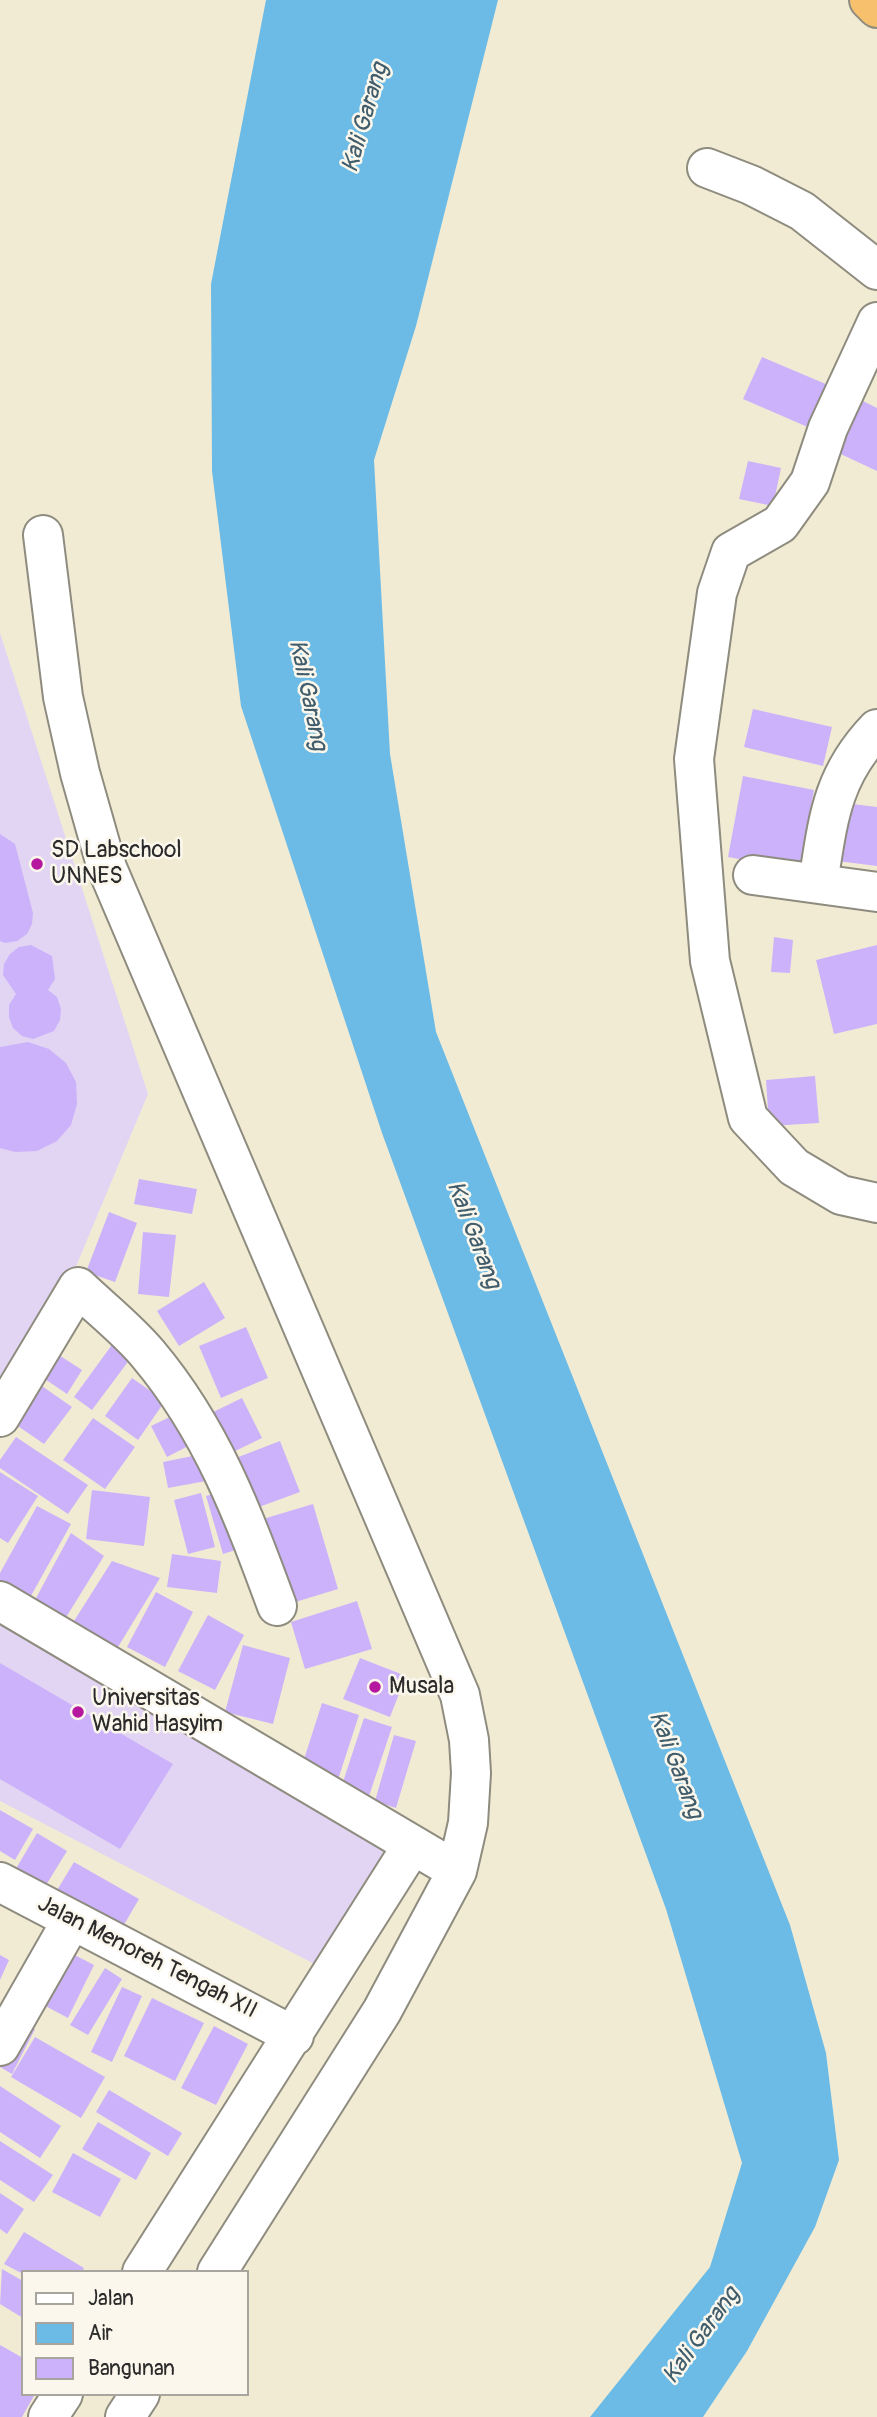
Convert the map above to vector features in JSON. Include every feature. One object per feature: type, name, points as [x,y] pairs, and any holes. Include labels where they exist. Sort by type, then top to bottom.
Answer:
[{"type":"highway","points":[[869,0],[877,8]]},
{"type":"street","points":[[706,168],[751,184],[802,211],[877,270]]},
{"type":"street","points":[[877,322],[828,428],[810,482],[780,524],[731,552],[717,593],[694,759],[710,961],[748,1118],[794,1167],[841,1195],[877,1203]]},
{"type":"street","points":[[43,535],[63,697],[80,774],[107,868],[460,1695],[469,1740],[471,1773],[468,1823],[457,1871],[382,2011],[218,2270]]},
{"type":"street","points":[[818,883],[828,820],[841,774],[877,729]]},
{"type":"street","points":[[753,875],[877,892]]},
{"type":"street","points":[[0,1417],[78,1287],[148,1353],[209,1438],[241,1507],[277,1606]]},
{"type":"street","points":[[0,1601],[457,1871]]},
{"type":"street","points":[[143,2270],[412,1846]]},
{"type":"street","name":"Jalan Menoreh Tengah XII","points":[[0,1882],[294,2036]]},
{"type":"street","points":[[0,2046],[72,1920]]},
{"type":"street","points":[[48,2417],[62,2396]]},
{"type":"street","points":[[125,2417],[139,2396]]},
{"type":"shaded area","name":"SD Labschool UNNES","points":[[0,633],[148,1094],[62,1300],[0,1402]]},
{"type":"shaded area","name":"Universitas Wahid Hasyim","points":[[0,1622],[396,1850],[324,1969],[0,1801]]},
{"type":"water","name":"Kali Garang","points":[[266,0],[498,0],[416,326],[374,460],[390,754],[436,1032],[790,1925],[826,2053],[839,2160],[815,2227],[747,2351],[703,2417],[590,2417],[710,2267],[742,2163],[666,1909],[382,1133],[241,706],[212,471],[211,284]]},
{"type":"building","points":[[762,357],[828,385],[810,428],[743,399]]},
{"type":"building","points":[[857,398],[877,408],[877,471],[832,450]]},
{"type":"building","points":[[748,461],[781,468],[773,506],[739,499]]},
{"type":"building","points":[[753,709],[832,727],[823,766],[744,747]]},
{"type":"building","points":[[743,776],[814,790],[799,870],[728,857]]},
{"type":"building","points":[[844,803],[877,807],[877,866],[837,861]]},
{"type":"building","points":[[0,834],[15,844],[33,913],[27,934],[17,941],[5,943],[0,941]]},
{"type":"building","points":[[774,937],[793,940],[790,973],[771,972]]},
{"type":"building","points":[[31,945],[52,956],[55,979],[48,990],[57,997],[61,1009],[60,1020],[54,1031],[33,1039],[22,1036],[13,1028],[9,1005],[16,994],[3,975],[4,964],[10,954],[19,947]]},
{"type":"building","points":[[877,945],[877,1024],[834,1034],[816,960]]},
{"type":"building","points":[[28,1042],[49,1049],[66,1063],[76,1082],[77,1104],[71,1125],[57,1141],[37,1151],[15,1152],[0,1148],[0,1047]]},
{"type":"building","points":[[815,1076],[819,1123],[769,1126],[766,1080]]},
{"type":"building","points":[[139,1179],[197,1189],[192,1214],[134,1204]]},
{"type":"building","points":[[109,1212],[137,1223],[115,1282],[86,1272]]},
{"type":"building","points":[[143,1232],[176,1235],[169,1297],[138,1294]]},
{"type":"building","points":[[204,1282],[225,1318],[179,1346],[157,1311]]},
{"type":"building","points":[[246,1327],[268,1378],[221,1398],[199,1346]]},
{"type":"building","points":[[114,1342],[133,1355],[92,1410],[74,1397]]},
{"type":"building","points":[[48,1348],[82,1370],[67,1394],[33,1371]]},
{"type":"building","points":[[132,1378],[165,1401],[138,1440],[105,1416]]},
{"type":"building","points":[[39,1384],[72,1407],[44,1444],[12,1422]]},
{"type":"building","points":[[242,1398],[262,1438],[225,1456],[205,1416]]},
{"type":"building","points":[[178,1413],[194,1443],[167,1457],[151,1426]]},
{"type":"building","points":[[93,1418],[135,1447],[105,1489],[63,1460]]},
{"type":"building","points":[[16,1437],[88,1485],[68,1514],[0,1468],[0,1460]]},
{"type":"building","points":[[280,1441],[300,1492],[248,1511],[228,1461]]},
{"type":"building","points":[[212,1452],[217,1479],[168,1488],[163,1462]]},
{"type":"building","points":[[0,1472],[38,1496],[8,1543],[0,1538]]},
{"type":"building","points":[[231,1489],[248,1546],[223,1554],[206,1496]]},
{"type":"building","points":[[92,1490],[150,1497],[144,1546],[86,1539]]},
{"type":"building","points":[[201,1493],[215,1547],[188,1554],[174,1500]]},
{"type":"building","points":[[313,1504],[338,1589],[279,1607],[253,1522]]},
{"type":"building","points":[[37,1506],[71,1524],[27,1603],[0,1588],[0,1573]]},
{"type":"building","points":[[71,1533],[104,1556],[65,1619],[35,1600]]},
{"type":"building","points":[[172,1554],[221,1561],[217,1593],[167,1587]]},
{"type":"building","points":[[112,1561],[160,1578],[118,1647],[74,1621]]},
{"type":"building","points":[[156,1592],[193,1612],[165,1667],[127,1647]]},
{"type":"building","points":[[357,1601],[372,1649],[305,1669],[291,1622]]},
{"type":"building","points":[[208,1615],[244,1635],[215,1690],[178,1671]]},
{"type":"building","points":[[243,1645],[290,1658],[273,1724],[225,1712]]},
{"type":"building","name":"Musala","points":[[360,1658],[406,1676],[390,1717],[343,1699]]},
{"type":"building","points":[[0,1663],[173,1764],[120,1849],[0,1779]]},
{"type":"building","points":[[322,1703],[359,1715],[335,1789],[298,1778]]},
{"type":"building","points":[[364,1718],[392,1727],[367,1802],[339,1794]]},
{"type":"building","points":[[394,1735],[416,1741],[396,1808],[375,1801]]},
{"type":"building","points":[[0,1810],[33,1829],[15,1860],[0,1851]]},
{"type":"building","points":[[37,1833],[67,1851],[43,1890],[14,1872]]},
{"type":"building","points":[[74,1862],[139,1899],[118,1935],[53,1897]]},
{"type":"building","points":[[65,1950],[94,1965],[68,2018],[38,2002]]},
{"type":"building","points":[[0,1955],[9,1960],[0,1980]]},
{"type":"building","points":[[105,1968],[122,1979],[88,2035],[70,2025]]},
{"type":"building","points":[[122,1987],[142,1996],[112,2062],[91,2052]]},
{"type":"building","points":[[152,1998],[204,2023],[175,2081],[124,2056]]},
{"type":"building","points":[[19,2020],[35,2029],[12,2074],[0,2067],[0,2056]]},
{"type":"building","points":[[214,2026],[248,2044],[216,2105],[181,2088]]},
{"type":"building","points":[[35,2037],[105,2077],[81,2118],[11,2077]]},
{"type":"building","points":[[0,2086],[61,2126],[40,2158],[0,2132]]},
{"type":"building","points":[[109,2090],[182,2133],[168,2156],[96,2112]]},
{"type":"building","points":[[98,2122],[151,2153],[136,2180],[82,2149]]},
{"type":"building","points":[[0,2141],[53,2175],[34,2202],[0,2180]]},
{"type":"building","points":[[73,2153],[121,2179],[100,2217],[52,2192]]},
{"type":"building","points":[[0,2193],[24,2209],[7,2234],[0,2229]]},
{"type":"building","points":[[24,2232],[84,2268],[21,2270],[21,2273],[4,2264]]},
{"type":"building","points":[[2,2269],[21,2280],[21,2317],[0,2304]]},
{"type":"building","points":[[0,2345],[21,2357],[21,2396],[34,2396],[22,2417],[0,2417]]},
{"type":"place","name":"SD Labschool UNNES","points":[[37,864]]},
{"type":"place","name":"Musala","points":[[375,1687]]},
{"type":"place","name":"Universitas Wahid Hasyim","points":[[78,1712]]}]
